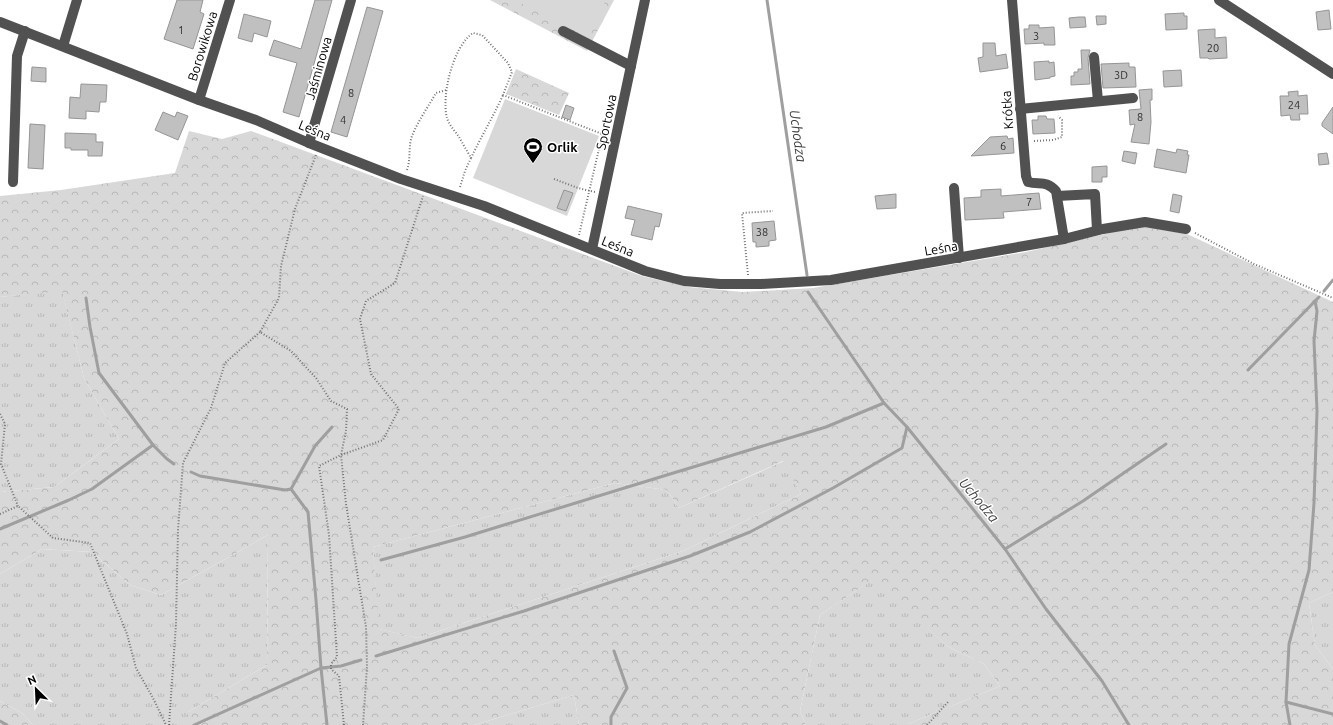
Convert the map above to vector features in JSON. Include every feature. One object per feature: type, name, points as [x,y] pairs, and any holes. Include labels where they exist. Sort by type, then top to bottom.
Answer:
[{"type":"street","points":[[63,46],[77,0]]},
{"type":"street","name":"Borowikowa","points":[[199,100],[230,0]]},
{"type":"street","name":"Jaśminowa","points":[[309,142],[351,0]]},
{"type":"street","name":"Sportowa","points":[[592,249],[645,0]]},
{"type":"street","name":"Krótka","points":[[1012,0],[1026,176],[1028,182],[1051,185],[1056,191],[1057,196]]},
{"type":"street","points":[[1219,0],[1333,74]]},
{"type":"street","name":"Leśna","points":[[0,22],[199,100],[256,120],[404,180],[484,206],[645,271],[684,281],[749,284],[801,283],[831,280],[1064,239],[1097,230],[1144,222],[1186,229]]},
{"type":"street","points":[[13,182],[17,56],[25,31]]},
{"type":"street","points":[[563,31],[631,66]]},
{"type":"street","points":[[1094,57],[1098,101]]},
{"type":"street","points":[[1020,109],[1133,98]]},
{"type":"street","points":[[954,188],[959,258]]},
{"type":"street","points":[[1064,239],[1057,196],[1095,194],[1097,230]]},
{"type":"path","points":[[456,197],[471,158],[493,118],[512,72],[508,63],[482,35],[473,33],[468,36],[454,58],[446,90],[446,111],[448,120],[471,158]]},
{"type":"path","points":[[404,180],[409,164],[408,156],[412,136],[436,93],[446,90]]},
{"type":"path","points":[[503,95],[602,134]]},
{"type":"path","points":[[1023,142],[1053,140],[1062,137],[1062,120],[1054,114]]},
{"type":"path","points":[[578,243],[605,123]]},
{"type":"path","points":[[167,725],[176,624],[178,530],[183,463],[211,408],[225,363],[260,332],[279,298],[281,266],[295,209],[319,146]]},
{"type":"path","points":[[554,179],[589,192]]},
{"type":"path","points":[[344,725],[339,676],[332,669],[331,664],[337,657],[329,535],[320,466],[341,455],[383,440],[399,409],[372,374],[360,319],[366,302],[395,283],[426,187]]},
{"type":"path","points":[[749,284],[742,214],[773,212]]},
{"type":"path","points":[[1186,229],[1254,264],[1333,298]]},
{"type":"path","points":[[260,332],[291,351],[316,378],[332,401],[347,409],[346,431],[341,455],[346,504],[366,627],[367,667],[363,725]]},
{"type":"path","points":[[0,414],[5,424],[1,464],[18,506],[53,538],[90,543],[127,634],[136,668],[167,725]]},
{"type":"path","points":[[0,514],[18,506]]},
{"type":"path","points":[[927,725],[949,700]]},
{"type":"green space","points":[[490,0],[614,0],[587,51]]},
{"type":"green space","points":[[515,0],[606,0],[587,37]]},
{"type":"green space","points":[[516,69],[569,93],[559,115],[506,94]]},
{"type":"green space","name":"Orlik","points":[[505,99],[599,136],[567,216],[473,178]]},
{"type":"green space","points":[[189,131],[222,139],[251,131],[642,276],[689,287],[743,292],[813,288],[1026,252],[1140,226],[1187,234],[1333,302],[1333,592],[1309,603],[1315,645],[1333,669],[1333,725],[908,725],[1000,686],[984,664],[947,646],[874,579],[820,615],[800,711],[806,725],[579,725],[574,695],[474,725],[188,725],[188,712],[267,665],[268,535],[161,595],[130,585],[92,552],[42,549],[0,574],[0,492],[54,487],[119,439],[84,378],[62,291],[0,297],[0,196],[61,190],[175,173]],"holes":[[[783,461],[801,494],[683,551],[418,638],[379,629],[373,547],[615,483],[667,490],[679,508]]]},
{"type":"green space","points":[[62,290],[84,378],[119,439],[54,487],[0,492],[0,297]]},
{"type":"green space","points":[[784,461],[801,494],[683,551],[418,638],[378,629],[373,547],[615,483],[667,490],[679,508]]},
{"type":"green space","points":[[268,535],[267,665],[188,712],[188,725],[33,725],[22,713],[0,701],[0,574],[42,549],[92,552],[130,585],[161,595]]},
{"type":"green space","points":[[875,578],[947,646],[984,664],[1000,686],[908,725],[806,725],[800,711],[820,615]]},
{"type":"green space","points":[[1333,592],[1333,669],[1315,645],[1309,603]]},
{"type":"green space","points":[[574,695],[579,725],[474,725]]},
{"type":"green space","points":[[0,701],[22,713],[33,725],[0,725]]},
{"type":"building","points":[[177,0],[203,0],[200,12],[204,14],[193,49],[164,39]]},
{"type":"building","points":[[315,0],[332,0],[299,117],[283,112],[297,63],[269,55],[274,40],[301,49]]},
{"type":"building","points":[[367,7],[383,11],[347,137],[331,132]]},
{"type":"building","points":[[1329,10],[1331,29],[1318,30],[1316,12]]},
{"type":"building","points":[[1184,13],[1184,16],[1187,16],[1187,29],[1166,30],[1165,14]]},
{"type":"building","points":[[244,14],[271,21],[267,37],[254,33],[252,42],[238,38]]},
{"type":"building","points":[[1096,16],[1106,16],[1106,24],[1097,25]]},
{"type":"building","points":[[1085,17],[1086,27],[1070,28],[1069,18]]},
{"type":"building","points":[[1029,25],[1039,25],[1039,28],[1054,27],[1055,45],[1044,45],[1044,43],[1025,44],[1024,29],[1029,29]]},
{"type":"building","points":[[1215,29],[1215,38],[1226,37],[1227,58],[1200,58],[1198,30]]},
{"type":"building","points":[[983,43],[995,43],[996,56],[1006,54],[1008,68],[980,72],[978,58],[983,57]]},
{"type":"building","points":[[1081,50],[1090,50],[1088,58],[1090,84],[1071,85],[1071,76],[1074,76],[1074,72],[1078,72],[1078,69],[1082,69]]},
{"type":"building","points":[[1049,61],[1049,63],[1054,62],[1055,76],[1035,80],[1034,62]]},
{"type":"building","points":[[1129,63],[1129,67],[1135,67],[1136,87],[1103,88],[1101,64]]},
{"type":"building","points":[[32,67],[46,68],[46,82],[31,81]]},
{"type":"building","points":[[1181,70],[1182,86],[1164,87],[1163,71]]},
{"type":"building","points":[[81,84],[107,85],[106,102],[100,102],[99,112],[86,111],[86,119],[69,118],[70,97],[80,98]]},
{"type":"building","points":[[1152,89],[1152,100],[1150,100],[1151,122],[1149,144],[1131,142],[1135,124],[1130,125],[1129,110],[1141,109],[1139,90]]},
{"type":"building","points":[[1298,91],[1298,96],[1307,95],[1308,114],[1299,114],[1300,120],[1291,120],[1290,115],[1281,116],[1280,96],[1289,96],[1288,92]]},
{"type":"building","points":[[566,105],[574,108],[570,120],[562,117]]},
{"type":"building","points":[[1333,107],[1333,134],[1322,126],[1322,123]]},
{"type":"building","points":[[163,112],[175,117],[177,112],[188,116],[178,140],[155,130]]},
{"type":"building","points":[[1038,116],[1046,116],[1047,119],[1054,119],[1055,133],[1033,134],[1032,120],[1038,120]]},
{"type":"building","points":[[30,124],[45,125],[43,169],[28,168]]},
{"type":"building","points":[[65,133],[96,134],[96,142],[103,142],[102,156],[88,156],[88,150],[71,150],[71,148],[65,148]]},
{"type":"building","points":[[1007,136],[1008,139],[1013,138],[1014,153],[971,156],[990,137]]},
{"type":"building","points":[[1157,149],[1176,153],[1177,149],[1188,151],[1187,155],[1189,155],[1186,173],[1154,167]]},
{"type":"building","points":[[1124,151],[1137,153],[1135,164],[1122,161]]},
{"type":"building","points":[[1327,153],[1329,164],[1319,165],[1318,154]]},
{"type":"building","points":[[1107,166],[1107,177],[1102,177],[1102,182],[1092,182],[1092,167]]},
{"type":"building","points":[[1001,189],[1001,196],[1039,193],[1041,209],[1003,212],[1004,218],[965,220],[964,198],[981,197],[981,190]]},
{"type":"building","points":[[564,190],[573,193],[566,211],[557,208]]},
{"type":"building","points":[[896,194],[896,208],[877,209],[875,196]]},
{"type":"building","points":[[1173,194],[1182,196],[1179,213],[1170,211]]},
{"type":"building","points":[[628,206],[662,214],[659,227],[655,226],[652,240],[631,235],[635,220],[625,218]]},
{"type":"building","points":[[774,221],[776,240],[769,241],[769,246],[756,247],[756,242],[753,242],[752,223]]},
{"type":"waterway","name":"Uchodza","points":[[767,0],[807,275]]},
{"type":"waterway","points":[[1324,291],[1333,280]]},
{"type":"waterway","name":"Uchodza","points":[[808,292],[884,403],[907,427],[1005,549],[1046,609],[1102,681],[1129,725]]},
{"type":"waterway","points":[[1248,370],[1319,297]]},
{"type":"waterway","points":[[86,298],[99,373],[153,445],[174,464]]},
{"type":"waterway","points":[[1290,725],[1286,702],[1289,644],[1309,570],[1314,503],[1317,411],[1314,341],[1317,311],[1315,301]]},
{"type":"waterway","points":[[381,560],[465,537],[826,427],[884,403]]},
{"type":"waterway","points":[[191,472],[200,476],[285,490],[291,489],[315,446],[332,427]]},
{"type":"waterway","points":[[376,656],[524,611],[690,556],[750,532],[833,488],[902,448],[907,427]]},
{"type":"waterway","points":[[1005,549],[1083,501],[1166,444]]},
{"type":"waterway","points":[[0,529],[92,489],[153,445]]},
{"type":"waterway","points":[[194,725],[321,668],[308,512],[291,489]]},
{"type":"waterway","points":[[611,725],[611,717],[627,688],[614,651]]},
{"type":"waterway","points":[[327,725],[321,668],[341,666],[361,660]]},
{"type":"waterway","points":[[1286,702],[1333,714]]},
{"type":"waterway","points":[[0,721],[7,725]]},
{"type":"place","name":"Orlik","points":[[533,164]]}]
